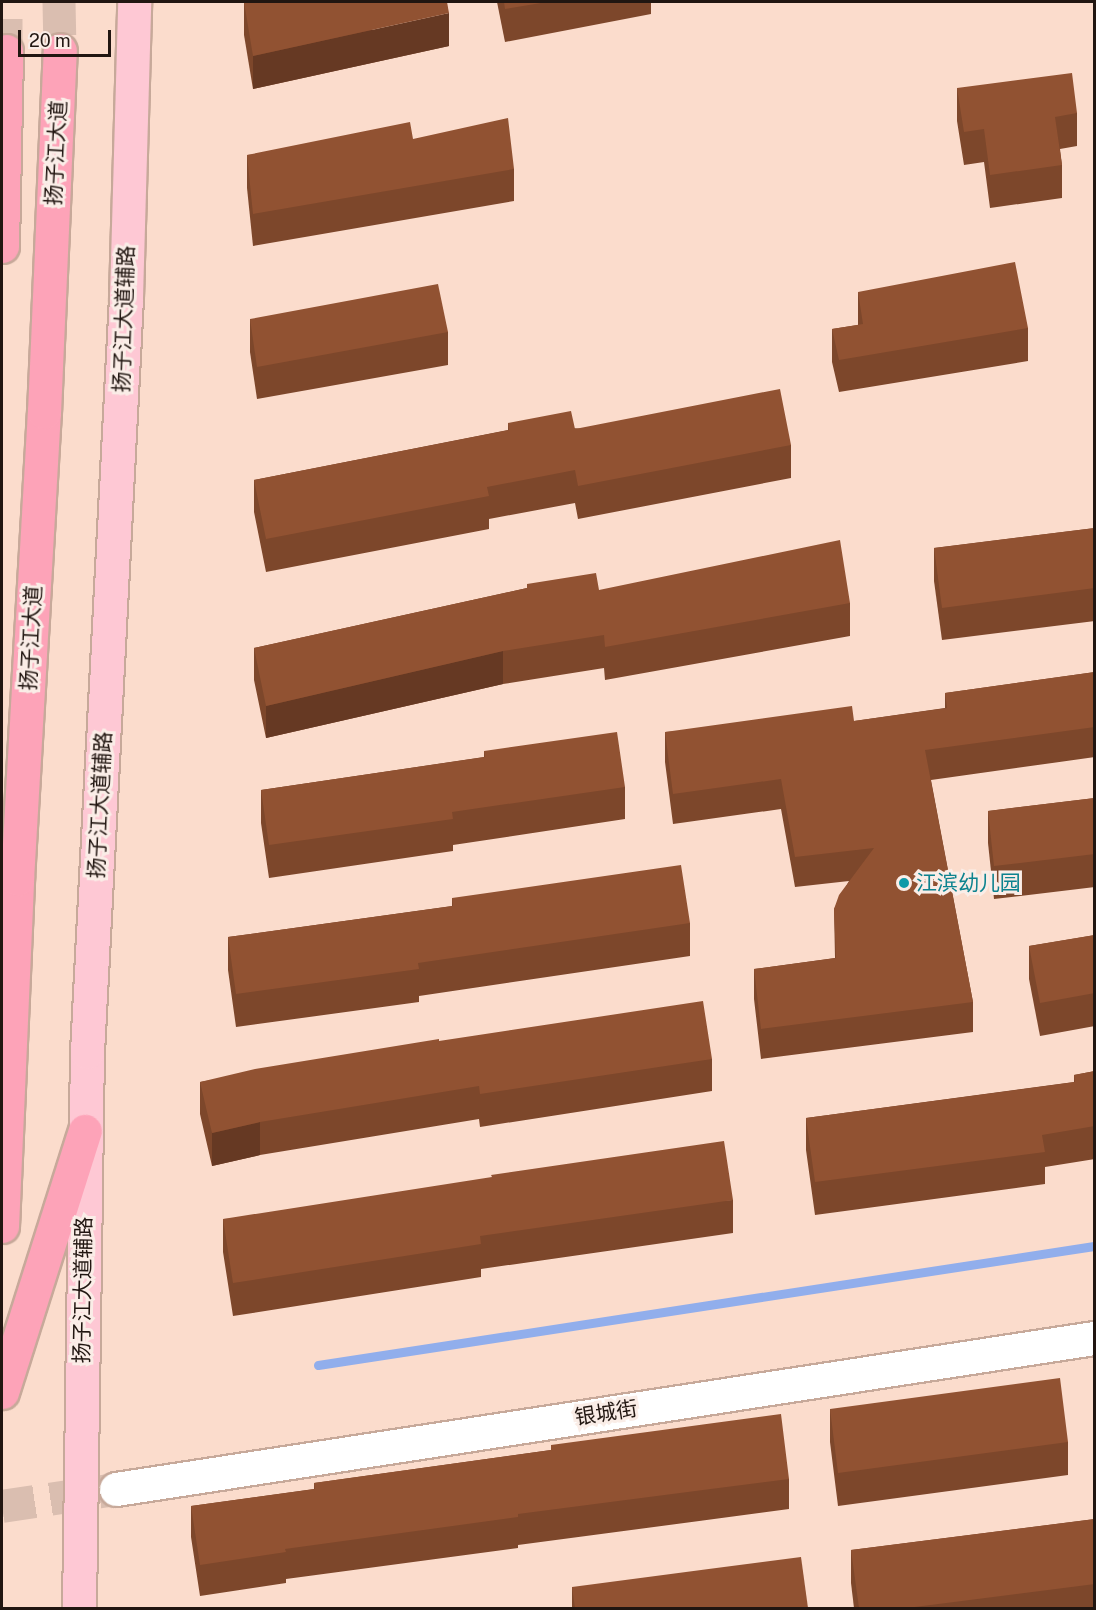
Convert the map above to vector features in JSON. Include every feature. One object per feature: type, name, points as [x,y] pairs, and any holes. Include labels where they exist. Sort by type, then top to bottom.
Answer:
[{"type":"highway","name":"扬子江大道","points":[[2,1226],[17,879],[44,424],[60,50]]},
{"type":"highway","points":[[2,246],[6,51]]},
{"type":"highway","points":[[2,1392],[85,1131]]},
{"type":"main road","name":"扬子江大道辅路","points":[[79,1608],[87,1052],[126,297],[134,2]]},
{"type":"street","name":"银城街","points":[[117,1489],[1095,1338]]},
{"type":"building","points":[[244,2],[447,2],[449,13],[253,56]]},
{"type":"building","points":[[504,2],[547,2],[505,9]]},
{"type":"building","points":[[1072,73],[1077,113],[1055,117],[1062,165],[990,175],[984,129],[964,132],[957,88]]},
{"type":"building","points":[[508,118],[514,169],[253,214],[247,155],[410,122],[413,139]]},
{"type":"building","points":[[1015,262],[1028,328],[839,360],[832,329],[863,324],[858,292]]},
{"type":"building","points":[[438,284],[448,332],[257,367],[250,319]]},
{"type":"building","points":[[780,389],[791,445],[578,486],[575,470],[487,487],[489,496],[266,539],[254,480],[509,430],[508,423],[571,411],[575,429]]},
{"type":"building","points":[[1095,528],[1095,588],[942,608],[934,548]]},
{"type":"building","points":[[840,540],[850,603],[605,647],[604,635],[503,651],[266,706],[254,648],[527,588],[527,584],[596,573],[599,590]]},
{"type":"building","points":[[1095,672],[1095,727],[925,750],[973,1002],[761,1029],[754,969],[836,958],[834,909],[839,895],[874,848],[795,857],[781,779],[673,794],[665,732],[852,706],[854,721],[947,708],[945,693]]},
{"type":"building","points":[[617,732],[625,787],[452,812],[453,819],[269,845],[261,790],[485,757],[484,751]]},
{"type":"building","points":[[1095,798],[1095,854],[994,866],[988,811]]},
{"type":"building","points":[[681,865],[690,923],[418,963],[419,969],[236,994],[228,937],[453,906],[452,898]]},
{"type":"building","points":[[1095,935],[1095,993],[1040,1003],[1029,946]]},
{"type":"building","points":[[703,1001],[712,1059],[480,1094],[479,1086],[260,1122],[212,1133],[200,1082],[255,1069],[439,1039],[439,1041]]},
{"type":"building","points":[[1095,1071],[1095,1126],[1042,1135],[1045,1152],[815,1182],[806,1118],[1075,1082],[1074,1075]]},
{"type":"building","points":[[724,1141],[733,1200],[480,1236],[481,1244],[233,1283],[223,1219],[492,1177],[491,1175]]},
{"type":"building","points":[[1060,1378],[1068,1442],[838,1473],[830,1409]]},
{"type":"building","points":[[781,1414],[789,1479],[518,1514],[518,1517],[285,1549],[286,1552],[200,1565],[191,1506],[315,1489],[314,1483],[551,1450],[551,1445]]},
{"type":"building","points":[[1095,1519],[1095,1584],[907,1608],[859,1608],[851,1550]]},
{"type":"building","points":[[801,1557],[808,1608],[575,1608],[572,1587]]},
{"type":"waterway","points":[[318,1365],[1094,1246]]},
{"type":"tunnel","points":[[6,2],[6,51]]},
{"type":"tunnel","points":[[59,2],[60,50]]},
{"type":"tunnel","points":[[2,1506],[116,1489]]},
{"type":"place","name":"江滨幼儿园","points":[[904,883]]}]
